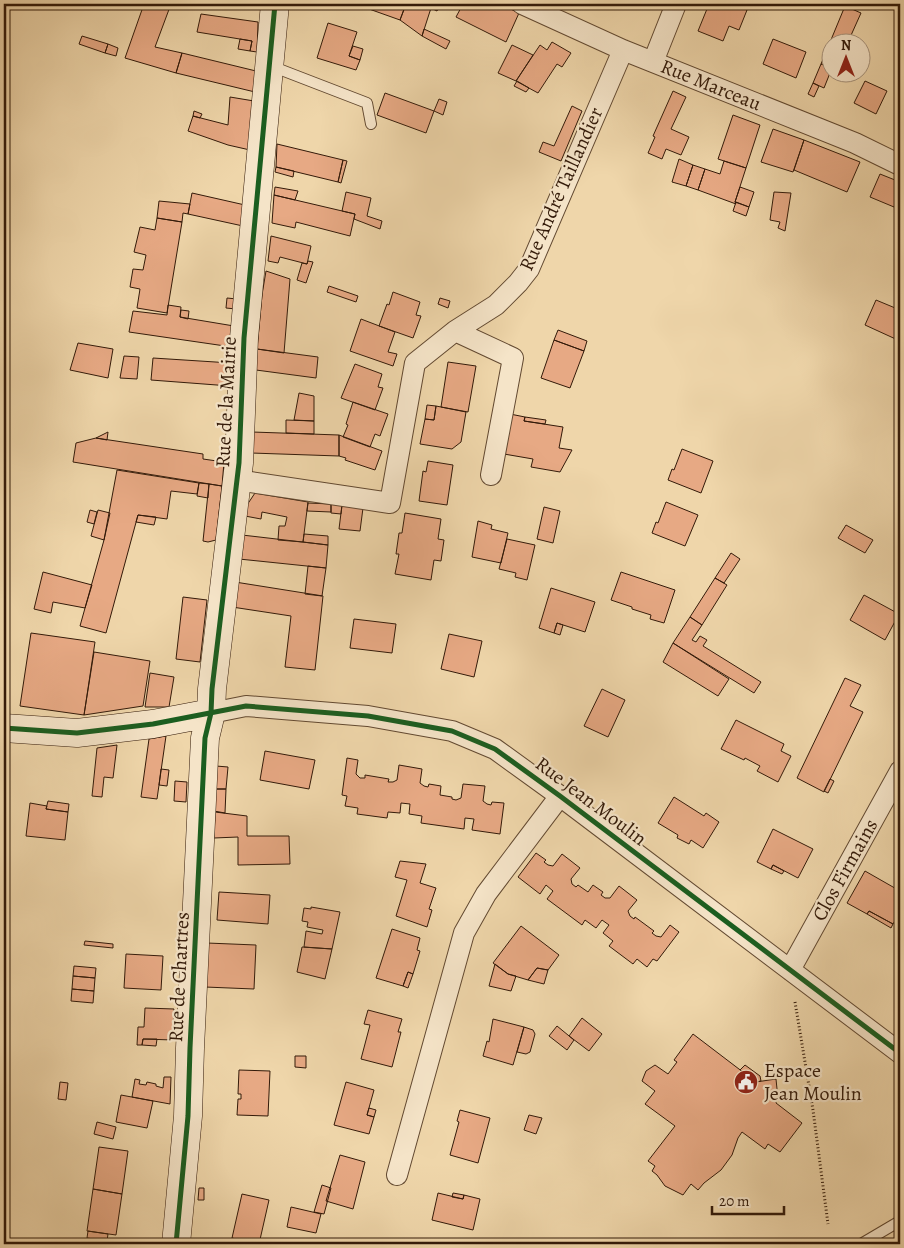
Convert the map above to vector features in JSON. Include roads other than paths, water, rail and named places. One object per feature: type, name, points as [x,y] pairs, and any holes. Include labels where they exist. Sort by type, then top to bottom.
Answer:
[{"type":"street","name":"Rue de la Mairie","points":[[211,712],[212,689],[237,480],[244,338],[275,4]]},
{"type":"street","name":"Rue Marceau","points":[[522,4],[623,50],[855,143],[900,165]]},
{"type":"street","points":[[653,62],[676,4]]},
{"type":"street","name":"Rue André Taillandier","points":[[237,480],[390,503],[414,363],[455,331],[496,305],[529,269],[623,50]]},
{"type":"street","points":[[455,331],[513,358],[492,475]]},
{"type":"street","name":"Rue Jean Moulin","points":[[211,712],[246,706],[368,716],[452,731],[495,749],[900,1053]]},
{"type":"street","points":[[4,728],[77,733],[153,724],[211,712]]},
{"type":"street","name":"Rue de Chartres","points":[[176,1244],[188,1116],[205,738],[211,712]]},
{"type":"street","name":"Clos Firmains","points":[[790,970],[900,771]]},
{"type":"street","points":[[397,1175],[464,933],[486,894],[560,796]]},
{"type":"lane","points":[[270,66],[367,103],[371,124]]},
{"type":"lane","points":[[861,1244],[900,1220]]},
{"type":"place","name":"Espace Jean Moulin","points":[[746,1082]]}]
